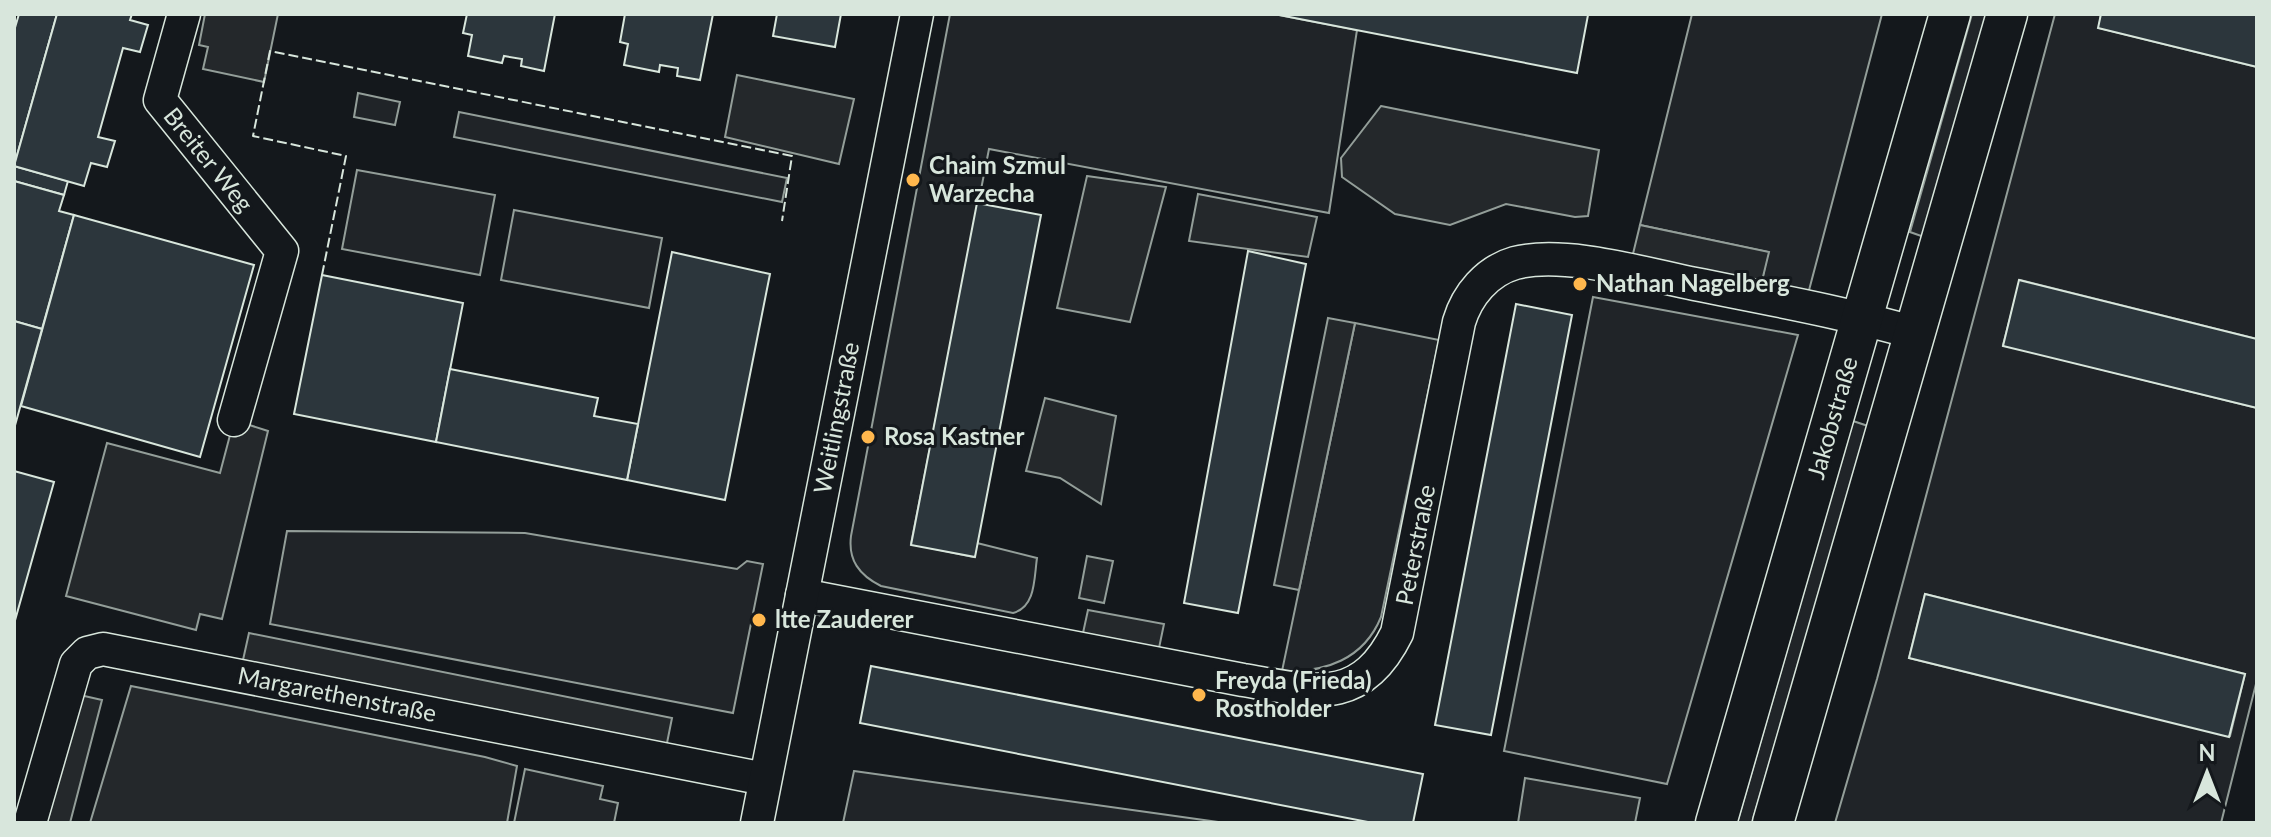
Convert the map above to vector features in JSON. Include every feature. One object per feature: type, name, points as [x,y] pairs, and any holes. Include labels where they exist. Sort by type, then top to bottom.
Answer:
[{"type":"street","name":"Breiter Weg","points":[[184,14],[160,100],[282,251],[234,420]]},
{"type":"street","name":"Weitlingstraße","points":[[757,823],[917,14]]},
{"type":"street","name":"Jakobstraße","points":[[1716,823],[1950,14]]},
{"type":"street","points":[[1773,823],[2007,14]]},
{"type":"street","name":"Peterstraße","points":[[802,595],[1312,691],[1346,686],[1360,680],[1382,661],[1397,633],[1459,322],[1466,303],[1476,289],[1500,269],[1533,260],[1571,261],[1861,318],[1915,333]]},
{"type":"street","name":"Margarethenstraße","points":[[30,823],[76,664],[87,653],[103,649],[765,779]]},
{"type":"shaded area","points":[[205,14],[278,14],[264,82],[203,69],[208,47],[199,45]]},
{"type":"shaded area","points":[[950,14],[1274,14],[1357,30],[1329,213],[989,149],[911,544],[974,557],[977,543],[1037,558],[1030,598],[1021,610],[1013,613],[881,586],[861,572],[851,552],[851,536]]},
{"type":"shaded area","points":[[1692,14],[1882,14],[1808,294],[1761,285],[1768,252],[1640,225]]},
{"type":"shaded area","points":[[1972,14],[1988,14],[1924,237],[1910,232]]},
{"type":"shaded area","points":[[2055,14],[2101,14],[2099,28],[2257,67],[2257,339],[2020,280],[2003,345],[2257,408],[2257,680],[2221,823],[1835,823],[1877,679]],"holes":[[[1925,594],[2245,674],[2230,736],[1909,658]]]},
{"type":"shaded area","points":[[737,75],[854,99],[839,164],[725,137]]},
{"type":"shaded area","points":[[358,93],[400,102],[395,125],[354,117]]},
{"type":"shaded area","points":[[1381,106],[1599,150],[1588,216],[1575,217],[1506,204],[1450,225],[1395,214],[1342,177],[1341,158]]},
{"type":"shaded area","points":[[459,112],[787,178],[782,202],[454,137]]},
{"type":"shaded area","points":[[357,170],[495,195],[480,275],[342,249]]},
{"type":"shaded area","points":[[1087,176],[1166,187],[1130,322],[1057,308]]},
{"type":"shaded area","points":[[1198,194],[1317,217],[1308,257],[1189,241]]},
{"type":"shaded area","points":[[514,210],[662,238],[649,308],[501,280]]},
{"type":"shaded area","points":[[1640,225],[1769,252],[1761,285],[1632,258]]},
{"type":"shaded area","points":[[1593,297],[1798,335],[1667,784],[1504,751]]},
{"type":"shaded area","points":[[1328,318],[1355,323],[1299,590],[1274,585]]},
{"type":"shaded area","points":[[1355,323],[1439,340],[1381,617],[1374,631],[1354,653],[1328,666],[1282,671]]},
{"type":"shaded area","points":[[1045,398],[1116,416],[1101,504],[1060,478],[1026,471]]},
{"type":"shaded area","points":[[234,420],[268,431],[222,619],[200,614],[196,630],[66,596],[107,443],[220,473]]},
{"type":"shaded area","points":[[1853,421],[1868,426],[1752,823],[1737,823]]},
{"type":"shaded area","points":[[287,531],[525,533],[737,569],[747,561],[763,564],[733,713],[270,624]]},
{"type":"shaded area","points":[[1087,556],[1113,561],[1104,603],[1079,598]]},
{"type":"shaded area","points":[[1088,610],[1164,624],[1159,648],[1083,633]]},
{"type":"shaded area","points":[[249,633],[672,718],[666,748],[243,660]]},
{"type":"shaded area","points":[[131,686],[517,766],[507,823],[90,823]]},
{"type":"shaded area","points":[[80,695],[102,700],[70,823],[47,823]]},
{"type":"shaded area","points":[[525,769],[603,786],[600,799],[618,803],[614,823],[514,823]]},
{"type":"shaded area","points":[[854,771],[1218,822],[843,823]]},
{"type":"shaded area","points":[[1525,778],[1640,798],[1635,823],[1518,823]]},
{"type":"building","points":[[19,14],[57,14],[14,166],[14,31]]},
{"type":"building","points":[[57,14],[132,14],[130,20],[148,25],[140,52],[123,48],[98,137],[115,141],[107,167],[91,163],[84,186],[14,166]]},
{"type":"building","points":[[467,14],[555,14],[544,71],[521,66],[522,59],[504,56],[502,63],[468,56],[472,35],[463,33]]},
{"type":"building","points":[[625,14],[713,14],[700,80],[677,76],[678,68],[660,65],[659,72],[624,65],[628,44],[620,42]]},
{"type":"building","points":[[777,14],[841,14],[835,47],[773,36]]},
{"type":"building","points":[[1274,14],[1581,14],[1588,15],[1577,73]]},
{"type":"building","points":[[2101,14],[2257,14],[2257,67],[2098,28]]},
{"type":"building","points":[[14,166],[68,181],[64,195],[14,181]]},
{"type":"building","points":[[14,181],[64,195],[59,211],[74,215],[42,329],[14,321]]},
{"type":"building","points":[[977,203],[1041,215],[975,557],[911,545]]},
{"type":"building","points":[[74,215],[254,265],[200,457],[21,406]]},
{"type":"building","points":[[1248,251],[1306,264],[1238,613],[1184,603]]},
{"type":"building","points":[[672,252],[770,274],[725,500],[627,480]]},
{"type":"building","points":[[322,275],[463,303],[436,442],[294,414]]},
{"type":"building","points":[[2019,280],[2257,339],[2257,408],[2003,346]]},
{"type":"building","points":[[1516,304],[1572,315],[1491,735],[1435,725]]},
{"type":"building","points":[[14,321],[42,329],[14,429]]},
{"type":"building","points":[[450,369],[598,398],[594,416],[638,424],[627,480],[436,442]]},
{"type":"building","points":[[14,471],[54,482],[14,624]]},
{"type":"building","points":[[1925,594],[2245,674],[2229,737],[1909,658]]},
{"type":"building","points":[[871,666],[1423,774],[1413,823],[1373,823],[860,723]]},
{"type":"fence","points":[[322,275],[346,156],[253,136],[270,51],[792,156],[782,221]]},
{"type":"place","name":"Chaim Szmul Warzecha","points":[[913,180]]},
{"type":"place","name":"Nathan Nagelberg","points":[[1580,284]]},
{"type":"place","name":"Rosa Kastner","points":[[868,437]]},
{"type":"place","name":"ltte Zauderer","points":[[759,620]]},
{"type":"place","name":"Freyda (Frieda) Rostholder","points":[[1199,695]]}]
